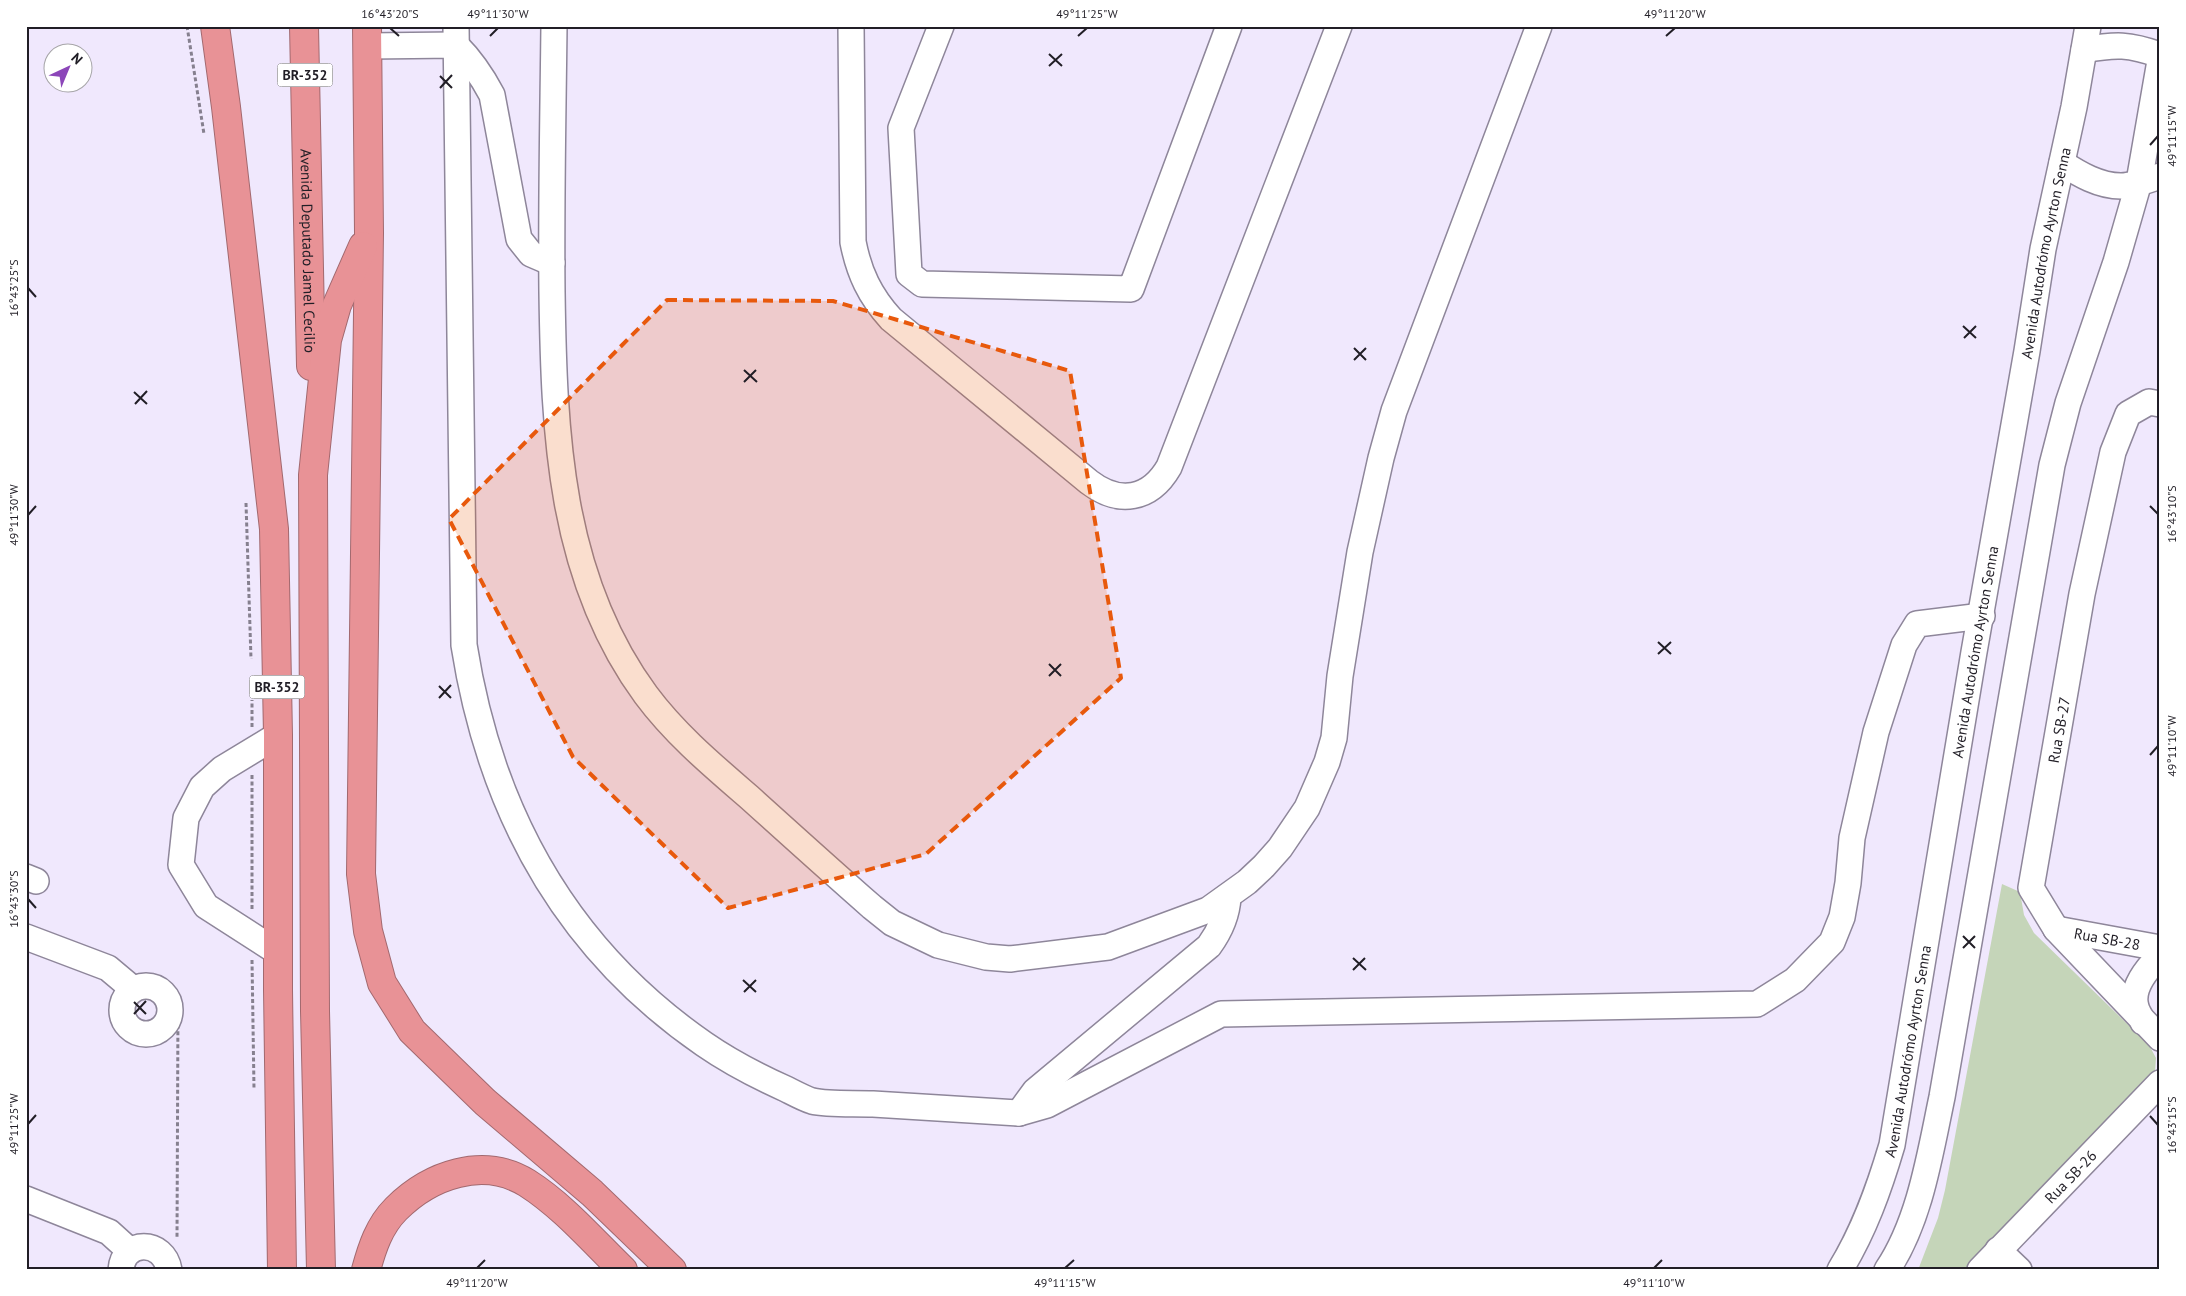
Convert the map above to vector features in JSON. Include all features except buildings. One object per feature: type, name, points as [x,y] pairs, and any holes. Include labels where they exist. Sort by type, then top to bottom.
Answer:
[{"type":"highway","name":"BR-352","points":[[215,26],[226,107],[274,530],[278,735],[282,1270]]},
{"type":"highway","name":"Avenida Deputado Jamel Cecilio","points":[[304,26],[313,475]]},
{"type":"highway","points":[[368,36],[369,233],[361,874],[368,931],[382,983],[412,1031],[485,1102],[592,1194],[672,1270]]},
{"type":"highway","points":[[313,475],[327,340],[337,305],[369,233]]},
{"type":"highway","name":"BR-352","points":[[313,475],[315,1011],[320,1270]]},
{"type":"highway","points":[[366,1270],[375,1240],[395,1210],[426,1184],[463,1171],[490,1169],[525,1182],[553,1201],[623,1270]]},
{"type":"street","points":[[554,26],[552,263],[554,393],[569,515],[576,549],[590,589],[614,644],[645,693],[682,737],[892,923],[914,935],[961,952],[1010,959],[1108,947],[1208,910],[1264,866],[1294,829],[1314,793],[1327,762],[1334,738],[1344,649],[1360,552],[1381,458],[1394,411],[1539,26]]},
{"type":"street","points":[[851,26],[853,242],[862,277],[870,292],[891,320],[1089,482],[1108,494],[1129,496],[1149,490],[1169,467],[1339,26]]},
{"type":"street","points":[[941,26],[901,128],[909,274],[922,284],[1131,289],[1229,26]]},
{"type":"street","name":"Avenida Autodrómo Ayrton Senna","points":[[1840,1270],[1866,1222],[1880,1187],[1892,1145],[2043,249],[2062,163],[2088,26]]},
{"type":"street","points":[[368,36],[456,36]]},
{"type":"street","points":[[456,36],[492,95],[519,239],[530,254],[552,263]]},
{"type":"street","points":[[456,36],[464,645],[471,690],[482,736],[504,797],[521,833],[561,901],[608,960],[646,998],[687,1032],[747,1071],[812,1101],[1019,1113],[1047,1105],[1221,1014],[1757,1004],[1803,972],[1832,942],[1842,918],[1852,838],[1876,732],[1904,645],[1917,624],[1982,616]]},
{"type":"street","points":[[2084,50],[2112,45],[2138,47],[2160,55]]},
{"type":"street","points":[[1887,1270],[1910,1222],[1924,1184],[1942,1098],[2052,465],[2068,403],[2116,262],[2149,179],[2160,61]]},
{"type":"street","points":[[2062,163],[2082,176],[2102,183],[2121,186],[2149,179]]},
{"type":"street","name":"Rua SB-27","points":[[2151,1030],[2056,929],[2031,888],[2082,594],[2113,452],[2128,414],[2149,402],[2160,404]]},
{"type":"street","points":[[278,735],[222,769],[202,786],[186,818],[181,865],[206,906],[279,953]]},
{"type":"street","points":[[1019,1113],[1035,1092],[1209,946],[1222,927],[1228,907],[1228,896]]},
{"type":"street","name":"Rua SB-28","points":[[2056,929],[2160,948]]},
{"type":"street","points":[[26,937],[108,968],[133,989]]},
{"type":"street","name":"Rua SB-28","points":[[2151,1030],[2135,1006],[2136,992],[2145,972],[2160,955]]},
{"type":"street","points":[[148,985],[155,987],[167,997],[171,1012],[164,1026],[151,1034],[135,1031],[124,1019],[123,1002],[133,989],[148,985]]},
{"type":"street","name":"Rua SB-26","points":[[1980,1270],[2160,1083]]},
{"type":"street","points":[[26,1199],[109,1232],[126,1260],[137,1247],[152,1247],[164,1256],[169,1270]]},
{"type":"street","points":[[1998,1250],[2019,1270]]},
{"type":"path","points":[[187,26],[205,144]]},
{"type":"path","points":[[246,496],[252,664]]},
{"type":"path","points":[[252,693],[254,1097]]},
{"type":"path","points":[[167,997],[178,1007],[176,1241]]},
{"type":"highlighted area","points":[[667,300],[833,301],[1070,371],[1121,678],[926,854],[728,908],[573,757],[449,519]]},
{"type":"green space","points":[[2002,884],[2020,892],[2024,915],[2034,933],[2149,1045],[2156,1058],[2155,1072],[1970,1270],[1918,1270],[1938,1218],[1945,1190]]}]
